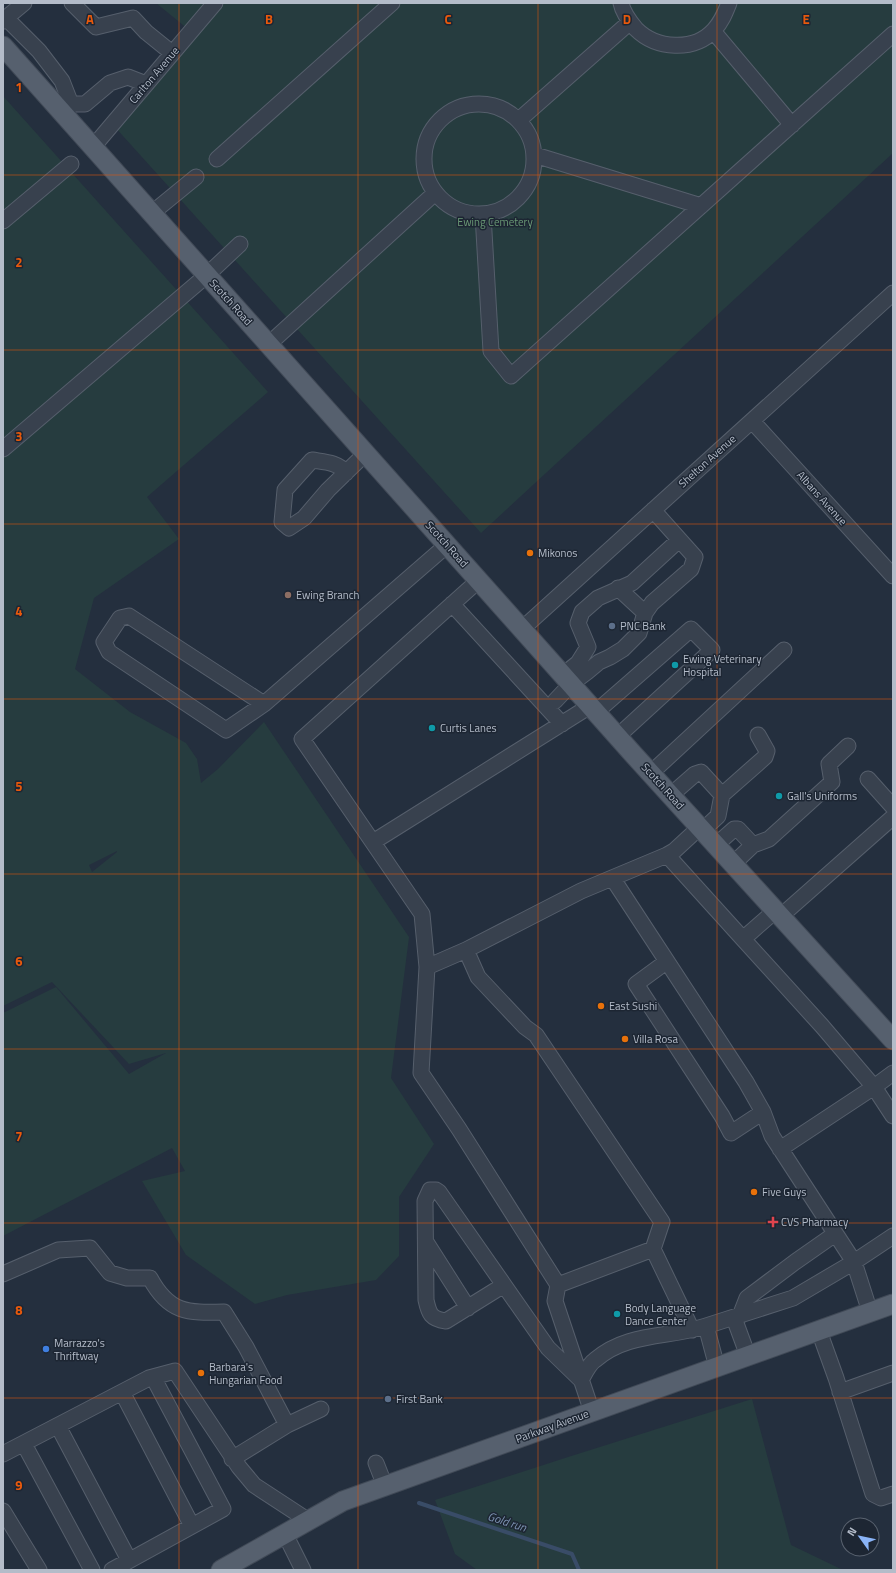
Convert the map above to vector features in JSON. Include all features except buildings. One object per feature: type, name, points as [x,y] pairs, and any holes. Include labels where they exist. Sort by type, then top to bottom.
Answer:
[{"type":"main road","name":"Scotch Road","points":[[3,46],[68,110],[93,147],[567,680],[893,1040]]},
{"type":"main road","name":"Parkway Avenue","points":[[221,1570],[343,1501],[893,1304]]},
{"type":"street","points":[[24,3],[5,20],[39,51],[62,81],[68,110],[85,104],[110,83],[128,76],[146,84]]},
{"type":"street","points":[[72,3],[96,27],[133,18],[146,32],[172,53]]},
{"type":"street","name":"Carlton Avenue","points":[[93,147],[215,3]]},
{"type":"street","points":[[217,159],[392,3]]},
{"type":"street","points":[[621,3],[630,22],[643,36],[660,44],[679,46],[697,41],[713,31],[724,18],[729,3]]},
{"type":"street","points":[[520,119],[630,22]]},
{"type":"street","points":[[713,31],[792,126]]},
{"type":"street","points":[[483,215],[491,351],[511,376],[893,34]]},
{"type":"street","points":[[471,104],[490,104],[520,119],[531,138],[535,155],[534,172],[528,187],[517,201],[501,211],[483,215],[464,213],[447,205],[435,193],[426,175],[423,156],[428,138],[438,122],[453,110],[471,104]]},
{"type":"street","points":[[535,155],[702,206]]},
{"type":"street","points":[[3,221],[71,164]]},
{"type":"street","points":[[152,213],[196,177]]},
{"type":"street","points":[[268,344],[435,193]]},
{"type":"street","points":[[3,449],[207,275],[240,244]]},
{"type":"street","name":"Shelton Avenue","points":[[522,629],[893,293]]},
{"type":"street","name":"Albans Avenue","points":[[752,421],[893,576]]},
{"type":"street","points":[[346,473],[343,469],[332,463],[312,460],[285,490],[282,522],[289,528],[304,518],[328,490],[346,473],[366,453]]},
{"type":"street","points":[[567,680],[599,662],[610,658],[623,649],[639,633],[645,613],[652,603],[691,569],[695,557],[653,510]]},
{"type":"street","points":[[555,701],[588,647],[578,623],[582,612],[598,598],[632,583],[679,540]]},
{"type":"street","points":[[264,704],[129,616],[120,618],[104,642],[109,652],[226,730],[264,704],[447,545]]},
{"type":"street","points":[[479,580],[302,739],[422,914],[427,967],[421,1073],[459,1129],[558,1285],[555,1302],[592,1412]]},
{"type":"street","points":[[618,588],[645,613]]},
{"type":"street","points":[[452,604],[562,724]]},
{"type":"street","points":[[373,842],[562,724],[593,709],[690,629],[712,650],[618,736]]},
{"type":"street","points":[[651,773],[784,650]]},
{"type":"street","points":[[427,967],[466,950],[581,891],[674,851],[718,816],[722,795],[765,757],[767,751],[758,735]]},
{"type":"street","points":[[733,864],[753,845],[768,839],[832,782],[828,764],[848,746]]},
{"type":"street","points":[[671,795],[695,774],[701,772],[722,795]]},
{"type":"street","points":[[868,779],[893,807]]},
{"type":"street","points":[[743,939],[778,913],[893,818]]},
{"type":"street","points":[[716,845],[734,829],[738,829],[753,845]]},
{"type":"street","points":[[667,855],[822,1026],[874,1088],[893,1116]]},
{"type":"street","points":[[613,878],[666,962],[746,1082],[763,1112],[772,1136],[780,1150],[854,1262],[870,1312]]},
{"type":"street","points":[[466,950],[478,977],[525,1026],[536,1035],[662,1222],[653,1249],[699,1328],[717,1367]]},
{"type":"street","points":[[666,962],[636,984],[722,1116],[731,1133],[763,1112]]},
{"type":"street","points":[[780,1150],[874,1088],[893,1073]]},
{"type":"street","points":[[504,1285],[446,1321],[436,1320],[429,1311],[426,1300],[425,1202],[430,1190],[436,1190],[439,1192],[504,1285],[548,1348],[581,1380]]},
{"type":"street","points":[[748,1356],[737,1317],[747,1298],[835,1234]]},
{"type":"street","points":[[581,1380],[594,1360],[615,1347],[643,1337],[699,1328],[793,1298],[854,1262],[893,1236]]},
{"type":"street","points":[[426,1241],[468,1308]]},
{"type":"street","points":[[3,1274],[58,1250],[90,1248],[110,1273],[126,1278],[150,1278],[157,1292],[172,1305],[187,1311],[224,1312],[246,1347],[287,1425]]},
{"type":"street","points":[[558,1285],[653,1249]]},
{"type":"street","points":[[819,1330],[873,1494],[882,1498],[893,1494]]},
{"type":"street","points":[[3,1454],[153,1377],[175,1371],[232,1459],[254,1485],[309,1520]]},
{"type":"street","points":[[840,1392],[893,1373]]},
{"type":"street","points":[[112,1570],[223,1510],[153,1377]]},
{"type":"street","points":[[122,1392],[192,1526]]},
{"type":"street","points":[[232,1459],[287,1425],[322,1409]]},
{"type":"street","points":[[58,1426],[129,1560]]},
{"type":"street","points":[[24,1444],[92,1570]]},
{"type":"street","points":[[376,1463],[385,1486]]},
{"type":"street","points":[[3,1511],[39,1570]]},
{"type":"street","points":[[285,1534],[295,1558],[303,1570]]},
{"type":"green space","name":"Ewing Cemetery","points":[[156,3],[893,3],[893,153],[481,533],[114,126],[194,34]]},
{"type":"green space","points":[[3,96],[268,392],[147,497],[179,539],[94,598],[75,669],[130,712],[186,743],[197,759],[201,783],[218,769],[264,722],[409,937],[391,1078],[434,1144],[399,1197],[399,1256],[376,1280],[287,1295],[255,1304],[186,1255],[142,1181],[185,1171],[172,1148],[3,1236],[3,1013],[56,987],[129,1074],[166,1053],[129,1064],[52,982],[3,1006]],"holes":[[[117,852],[92,872],[89,865]]]},
{"type":"green space","points":[[752,1399],[791,1545],[843,1570],[477,1570],[455,1554],[435,1500]]},
{"type":"waterway","name":"Gold run","points":[[419,1503],[572,1554],[579,1570]]},
{"type":"place","name":"Mikonos","points":[[530,553]]},
{"type":"place","name":"Ewing Branch","points":[[288,595]]},
{"type":"place","name":"PNC Bank","points":[[612,626]]},
{"type":"place","name":"Ewing Veterinary Hospital","points":[[675,665]]},
{"type":"place","name":"Curtis Lanes","points":[[432,728]]},
{"type":"place","name":"Gall's Uniforms","points":[[779,796]]},
{"type":"place","name":"East Sushi","points":[[601,1006]]},
{"type":"place","name":"Villa Rosa","points":[[625,1039]]},
{"type":"place","name":"Five Guys","points":[[754,1192]]},
{"type":"place","name":"CVS Pharmacy","points":[[773,1222]]},
{"type":"place","name":"Body Language Dance Center","points":[[617,1314]]},
{"type":"place","name":"Marrazzo's Thriftway","points":[[46,1349]]},
{"type":"place","name":"Barbara's Hungarian Food","points":[[201,1373]]},
{"type":"place","name":"First Bank","points":[[388,1399]]}]
